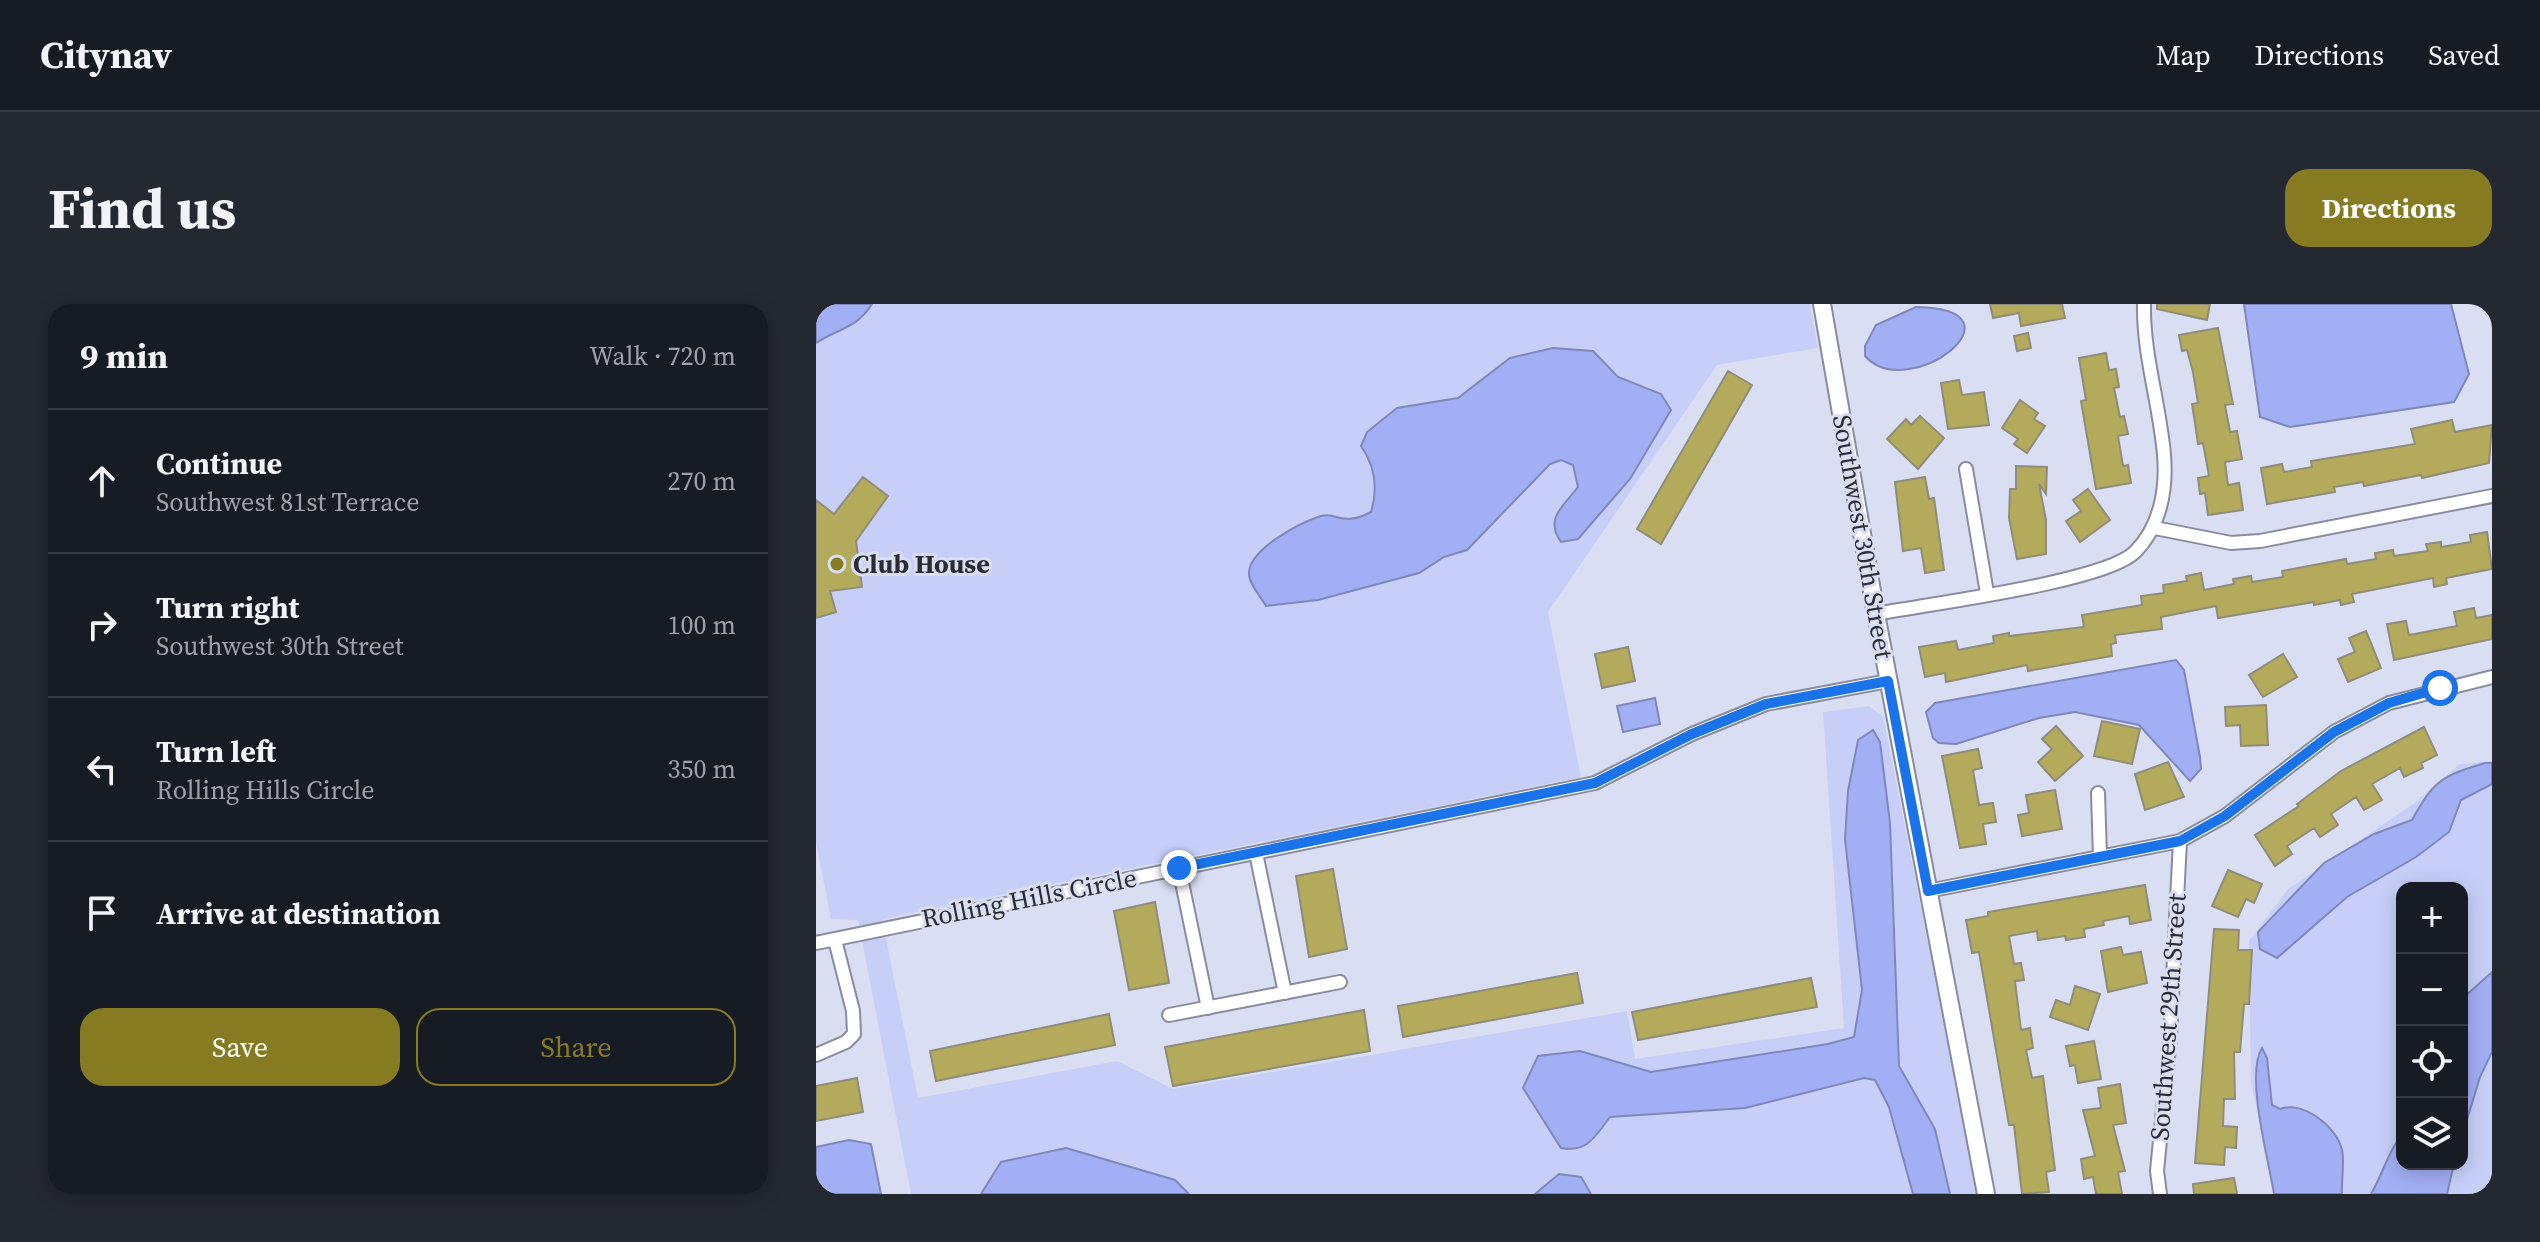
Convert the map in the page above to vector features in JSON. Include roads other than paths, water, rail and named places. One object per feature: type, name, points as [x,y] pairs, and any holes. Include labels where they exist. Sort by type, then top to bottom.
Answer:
[{"type":"street","name":"Southwest 30th Street","points":[[1822,304],[1888,681],[1986,1194]]},
{"type":"street","points":[[1876,614],[2088,576],[2133,554],[2155,528],[2163,490],[2164,457],[2144,304]]},
{"type":"street","points":[[1966,469],[1987,593]]},
{"type":"street","points":[[2155,528],[2231,543],[2260,541],[2492,496]]},
{"type":"street","points":[[1928,891],[2180,841],[2225,816],[2334,732],[2389,703],[2492,677]]},
{"type":"street","name":"Rolling Hills Circle","points":[[816,943],[939,915],[1595,783],[1692,734],[1766,704],[1888,681]]},
{"type":"street","points":[[2098,793],[2100,857]]},
{"type":"street","name":"Southwest 29th Street","points":[[2160,1194],[2157,1171],[2170,1037],[2180,841]]},
{"type":"street","points":[[1256,853],[1285,993]]},
{"type":"street","points":[[1179,868],[1208,1008]]},
{"type":"street","points":[[816,1055],[846,1042],[854,1034],[853,1011],[835,940]]},
{"type":"street","points":[[1169,1015],[1340,982]]},
{"type":"water","points":[[816,304],[872,304],[860,319],[816,343]]},
{"type":"water","points":[[2244,304],[2451,304],[2469,374],[2454,402],[2290,427],[2260,417]]},
{"type":"water","points":[[1916,307],[1949,312],[1963,322],[1963,336],[1950,351],[1931,363],[1908,369],[1884,368],[1865,356],[1865,346],[1876,325]]},
{"type":"water","points":[[1553,348],[1593,351],[1618,377],[1661,394],[1671,410],[1630,479],[1578,539],[1561,542],[1556,534],[1555,519],[1578,487],[1573,465],[1561,460],[1550,464],[1467,550],[1444,557],[1419,573],[1318,600],[1266,606],[1249,574],[1251,565],[1265,547],[1299,525],[1324,515],[1353,519],[1371,512],[1374,478],[1361,446],[1367,432],[1397,408],[1458,398],[1510,358]]},
{"type":"water","points":[[2176,660],[2184,670],[2200,757],[2201,769],[2190,781],[2139,725],[2075,712],[2039,718],[1956,744],[1939,743],[1933,738],[1926,712],[1935,703]]},
{"type":"water","points":[[1655,698],[1660,724],[1623,732],[1617,706]]},
{"type":"water","points":[[1873,730],[1880,742],[1890,823],[1899,1066],[1935,1129],[1950,1194],[1913,1194],[1889,1107],[1875,1080],[1864,1078],[1745,1108],[1610,1117],[1590,1142],[1578,1148],[1561,1148],[1523,1088],[1538,1056],[1580,1051],[1651,1072],[1828,1044],[1854,1037],[1862,990],[1845,839],[1848,791],[1858,740]]},
{"type":"water","points":[[2492,763],[2492,784],[2461,800],[2449,832],[2416,857],[2347,897],[2277,958],[2260,949],[2258,932],[2324,863],[2374,834],[2412,820],[2441,781]]},
{"type":"water","points":[[2492,972],[2492,1052],[2480,1077],[2468,1116],[2468,1026],[2468,994]]},
{"type":"water","points":[[2262,1048],[2267,1058],[2272,1105],[2308,1112],[2326,1125],[2339,1141],[2343,1155],[2342,1194],[2274,1194],[2257,1097],[2257,1060]]},
{"type":"water","points":[[849,1140],[871,1144],[881,1194],[816,1194],[816,1147]]},
{"type":"water","points":[[2396,1144],[2396,1170],[2453,1170],[2447,1194],[2371,1194]]},
{"type":"water","points":[[1066,1148],[1175,1180],[1189,1194],[981,1194],[1001,1162]]},
{"type":"water","points":[[1559,1174],[1581,1177],[1591,1194],[1535,1194]]},
{"type":"place","name":"Club House","points":[[837,564]]}]
